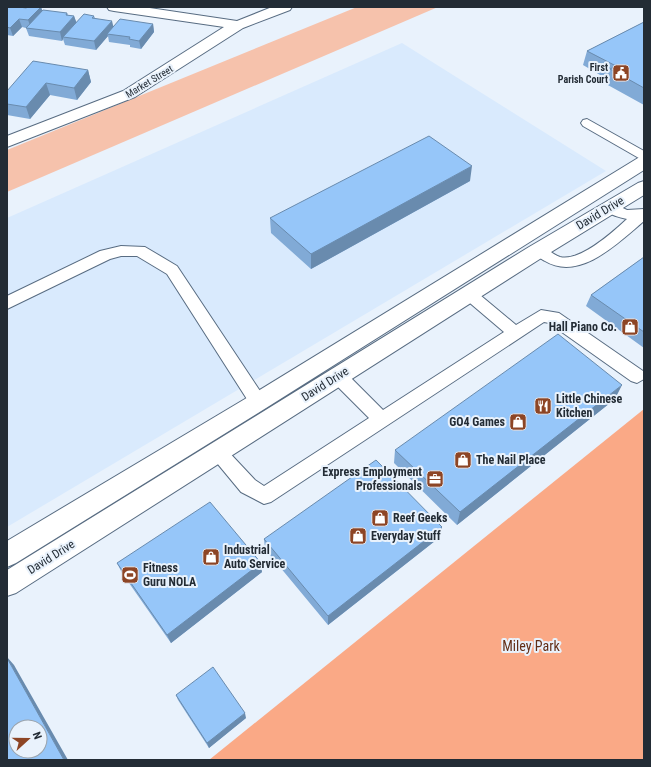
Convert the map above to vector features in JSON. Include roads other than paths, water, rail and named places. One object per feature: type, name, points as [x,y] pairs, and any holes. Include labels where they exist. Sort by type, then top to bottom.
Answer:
[{"type":"main road","points":[[114,7],[238,25]]},
{"type":"main road","name":"Market Street","points":[[7,142],[129,94],[238,25],[284,7]]},
{"type":"main road","name":"David Drive","points":[[7,555],[258,402],[644,162]]},
{"type":"main road","name":"David Drive","points":[[7,584],[538,250],[644,187]]},
{"type":"lane","points":[[587,123],[644,157]]},
{"type":"lane","points":[[610,207],[618,213],[629,216],[643,214]]},
{"type":"lane","points":[[538,250],[553,260],[563,262],[582,258],[592,253],[643,214]]},
{"type":"lane","points":[[7,303],[105,254],[121,251],[140,251],[172,270],[258,402]]},
{"type":"lane","points":[[469,294],[515,333]]},
{"type":"lane","points":[[218,452],[248,486],[264,496],[540,316],[553,317],[637,376]]},
{"type":"lane","points":[[338,376],[381,419]]},
{"type":"place","name":"First Parish Court","points":[[621,73]]},
{"type":"place","name":"Hall Piano Co.","points":[[630,327]]},
{"type":"place","name":"Little Chinese Kitchen","points":[[543,406]]},
{"type":"place","name":"GO4 Games","points":[[518,422]]},
{"type":"place","name":"The Nail Place","points":[[463,460]]},
{"type":"place","name":"Express Employment Professionals","points":[[435,479]]},
{"type":"place","name":"Reef Geeks","points":[[380,518]]},
{"type":"place","name":"Everyday Stuff","points":[[358,536]]},
{"type":"place","name":"Industrial Auto Service","points":[[211,557]]},
{"type":"place","name":"Fitness Guru NOLA","points":[[130,575]]},
{"type":"park label","name":"Miley Park","points":[[531,646]]}]
